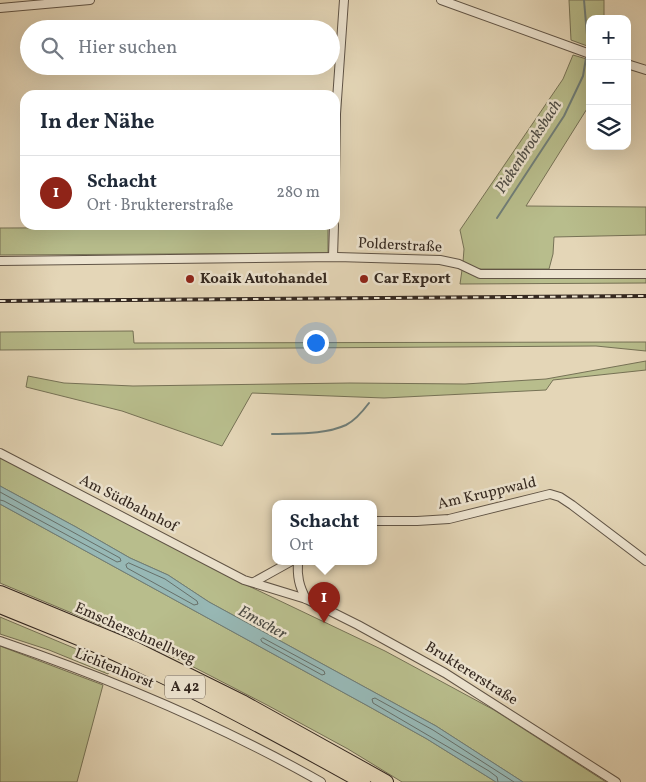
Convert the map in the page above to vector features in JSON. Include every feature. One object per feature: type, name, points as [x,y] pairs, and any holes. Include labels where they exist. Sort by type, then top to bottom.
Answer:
[{"type":"highway","name":"Emscherschnellweg","points":[[0,593],[135,649],[244,703],[386,782]]},
{"type":"highway","name":"Emscherschnellweg","points":[[0,606],[114,653],[167,678],[276,733],[363,782]]},
{"type":"street","points":[[0,8],[90,0]]},
{"type":"street","points":[[340,57],[344,0]]},
{"type":"street","points":[[441,0],[586,53]]},
{"type":"street","points":[[631,65],[646,70]]},
{"type":"street","points":[[338,90],[339,75]]},
{"type":"street","points":[[333,257],[334,230]]},
{"type":"street","name":"Polderstraße","points":[[0,261],[333,257],[440,260],[459,264],[480,274],[646,274]]},
{"type":"street","name":"Am Südbahnhof","points":[[0,453],[244,580]]},
{"type":"street","name":"Am Kruppwald","points":[[377,521],[449,519],[550,494],[560,497],[577,508],[646,561]]},
{"type":"street","points":[[254,582],[285,565]]},
{"type":"street","points":[[298,565],[297,574],[306,599]]},
{"type":"street","name":"Bruktererstraße","points":[[244,580],[306,599],[322,606],[423,661],[616,782]]},
{"type":"street","name":"Lichtenhorst","points":[[0,641],[61,662],[218,728],[321,782]]},
{"type":"green space","points":[[569,0],[604,0],[604,15],[586,15],[586,46],[571,40]]},
{"type":"green space","points":[[573,55],[586,59],[586,110],[526,206],[646,207],[646,235],[554,237],[553,254],[549,269],[478,269],[463,262],[464,249],[460,230],[563,79]]},
{"type":"green space","points":[[0,228],[20,228],[20,230],[328,230],[328,253],[0,255]]},
{"type":"green space","points":[[462,270],[481,278],[646,277],[646,283],[460,284]]},
{"type":"green space","points":[[133,331],[134,343],[646,342],[646,351],[596,346],[0,350],[0,332]]},
{"type":"green space","points":[[646,361],[646,370],[553,380],[546,390],[384,398],[252,393],[222,446],[122,411],[26,387],[28,376],[64,383],[133,386],[350,383],[465,384],[546,379]]},
{"type":"green space","points":[[0,455],[234,579],[385,651],[494,710],[606,782],[523,782],[436,726],[209,602],[168,575],[130,558],[0,486]]},
{"type":"green space","points":[[0,504],[427,739],[496,782],[402,782],[348,749],[178,659],[0,583]]},
{"type":"green space","points":[[0,617],[112,664],[108,674],[49,650],[0,634]]},
{"type":"green space","points":[[0,646],[103,685],[77,782],[0,782]]},
{"type":"water","points":[[0,486],[130,558],[168,575],[209,602],[436,726],[523,782],[496,782],[427,739],[0,504]]},
{"type":"waterway","name":"Piekenbrocksbach","points":[[584,0],[586,24]]},
{"type":"waterway","name":"Piekenbrocksbach","points":[[497,218],[564,116],[583,76],[586,58]]},
{"type":"waterway","points":[[272,434],[310,433],[337,428],[353,421],[369,403]]},
{"type":"railway","points":[[0,301],[646,296]]},
{"type":"place","name":"Koaik Autohandel","points":[[190,279]]},
{"type":"place","name":"Car Export","points":[[364,279]]},
{"type":"place","name":"Schacht","points":[[324,623]]},
{"type":"water label","name":"Emscher","points":[[262,623]]}]
